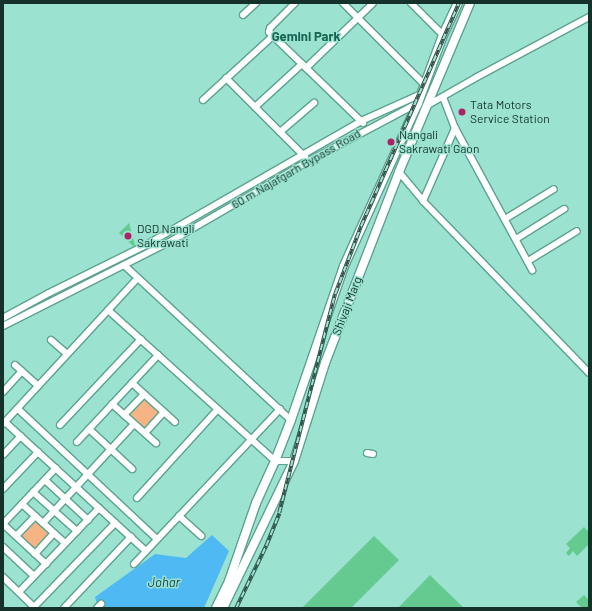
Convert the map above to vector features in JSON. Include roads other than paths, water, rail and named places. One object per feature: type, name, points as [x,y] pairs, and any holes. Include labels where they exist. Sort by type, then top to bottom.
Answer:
[{"type":"main road","name":"Shivaji Marg","points":[[216,608],[229,581],[256,503],[291,420],[344,266],[418,103],[443,35],[458,3]]},
{"type":"main road","name":"Shivaji Marg","points":[[223,608],[294,461],[325,363],[399,172],[470,3]]},
{"type":"main road","points":[[421,94],[432,96]]},
{"type":"main road","points":[[418,103],[428,105]]},
{"type":"street","points":[[243,15],[256,3]]},
{"type":"street","points":[[295,3],[270,28],[269,32],[274,35],[368,128]]},
{"type":"street","points":[[343,3],[425,85]]},
{"type":"street","points":[[255,106],[304,66],[373,3]]},
{"type":"street","points":[[411,3],[443,35]]},
{"type":"street","points":[[428,105],[589,17]]},
{"type":"street","points":[[202,100],[274,35]]},
{"type":"street","points":[[226,78],[309,161]]},
{"type":"street","name":"60 m Najafgarh Bypass Road","points":[[3,318],[49,293],[144,246],[361,121],[421,94]]},
{"type":"street","points":[[443,97],[455,128],[532,270]]},
{"type":"street","points":[[280,132],[314,103]]},
{"type":"street","name":"60 m Najafgarh Bypass Road","points":[[3,326],[173,240],[368,128],[418,103]]},
{"type":"street","points":[[423,202],[455,128]]},
{"type":"street","points":[[399,172],[423,202],[589,373]]},
{"type":"street","points":[[505,219],[554,189]]},
{"type":"street","points":[[516,239],[564,209]]},
{"type":"street","points":[[528,261],[577,231]]},
{"type":"street","points":[[124,265],[137,279],[280,408],[291,420]]},
{"type":"street","points":[[137,279],[4,423],[21,436],[146,551]]},
{"type":"street","points":[[108,310],[275,461],[294,461]]},
{"type":"street","points":[[60,426],[141,339]]},
{"type":"street","points":[[51,340],[67,354]]},
{"type":"street","points":[[77,442],[158,354]]},
{"type":"street","points":[[15,365],[38,386]]},
{"type":"street","points":[[3,392],[22,371]]},
{"type":"street","points":[[132,383],[175,422]]},
{"type":"street","points":[[124,415],[144,394]]},
{"type":"street","points":[[112,404],[156,443]]},
{"type":"street","points":[[18,408],[157,539]]},
{"type":"street","points":[[134,564],[280,408]]},
{"type":"street","points":[[137,498],[218,409]]},
{"type":"street","points":[[145,433],[164,412]]},
{"type":"street","points":[[43,523],[134,424]]},
{"type":"street","points":[[89,429],[132,469]]},
{"type":"street","points":[[3,455],[21,436]]},
{"type":"street","points":[[3,489],[38,452]]},
{"type":"street","points":[[46,564],[3,524],[56,468]]},
{"type":"street","points":[[45,480],[88,520]]},
{"type":"street","points":[[33,492],[77,531]]},
{"type":"street","points":[[22,504],[65,543]]},
{"type":"street","points":[[18,592],[99,508]]},
{"type":"street","points":[[16,536],[35,516]]},
{"type":"street","points":[[179,516],[201,536]]},
{"type":"street","points":[[3,577],[35,607],[115,523]]},
{"type":"street","points":[[35,554],[54,533]]},
{"type":"street","points":[[64,608],[131,537]]},
{"type":"street","points":[[3,547],[34,576]]},
{"type":"water","name":"Johar","points":[[212,535],[229,551],[204,608],[98,608],[95,597],[155,554],[186,558]]},
{"type":"railway","points":[[236,608],[266,546],[279,513],[335,294],[361,226],[459,3]]},
{"type":"place","name":"Tata Motors Service Station","points":[[462,112]]},
{"type":"place","name":"Nangali Sakrawati Gaon","points":[[391,142]]},
{"type":"place","name":"DGD Nangli Sakrawati","points":[[128,236]]},
{"type":"district","name":"Gemini Park","points":[[306,36]]}]
